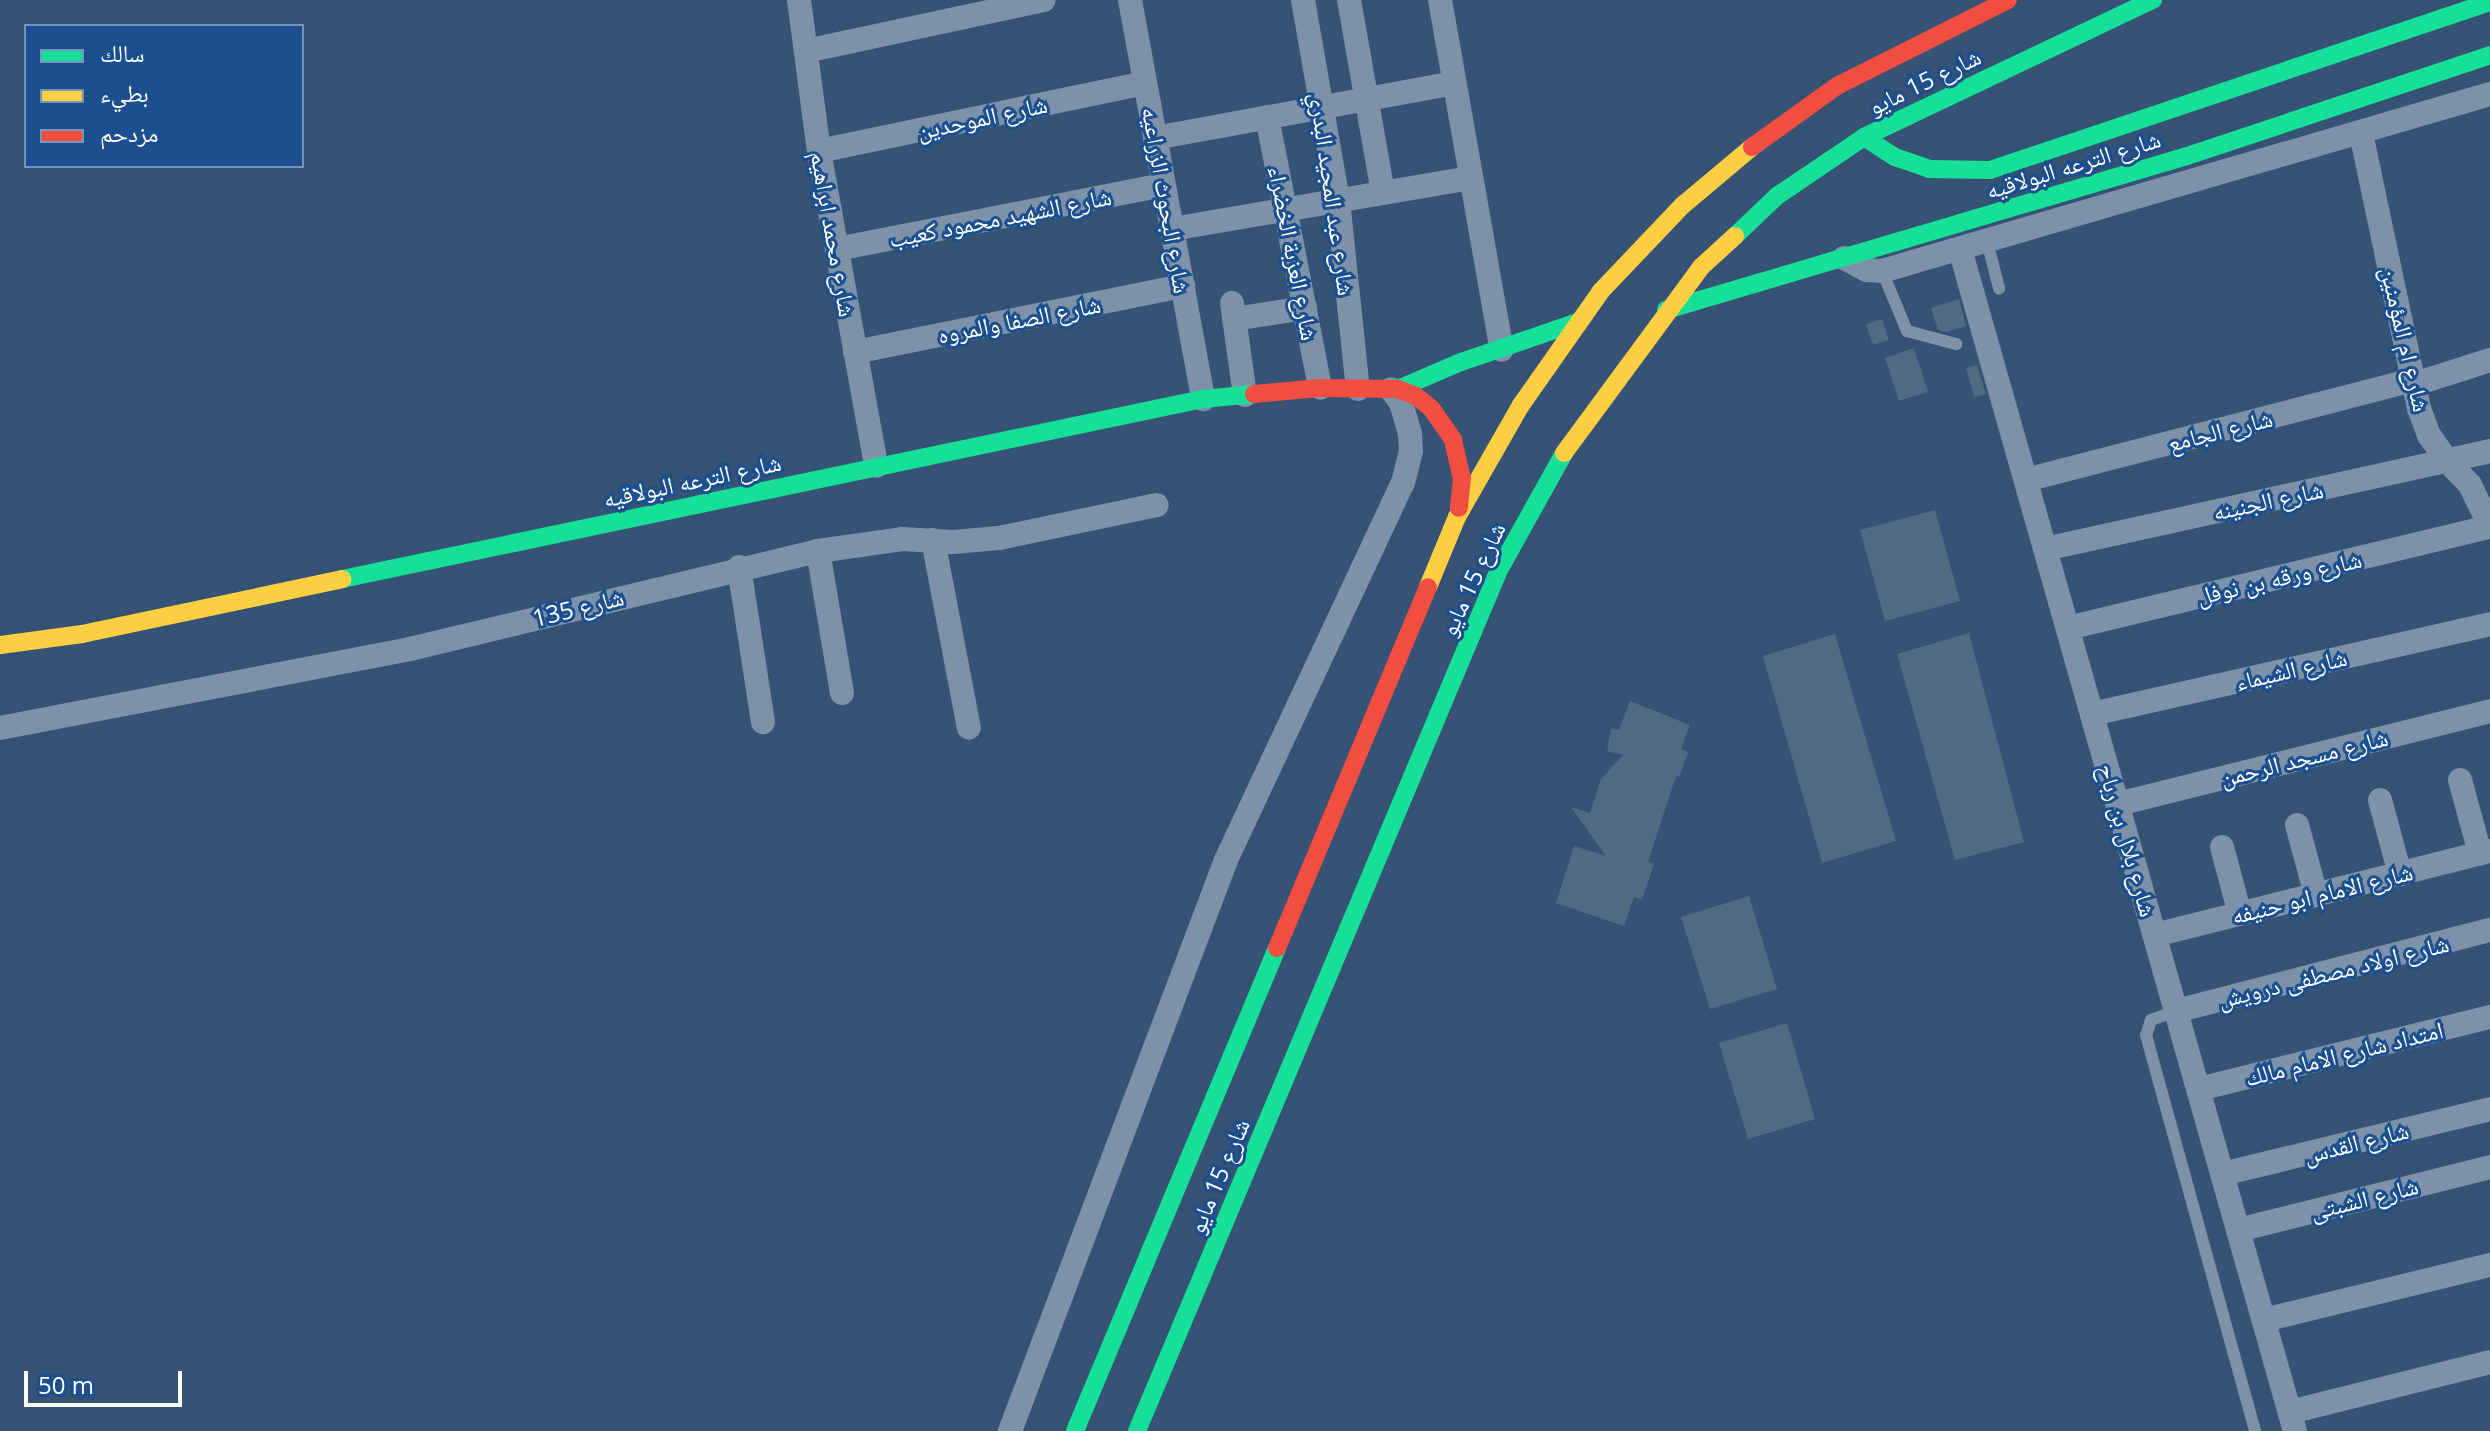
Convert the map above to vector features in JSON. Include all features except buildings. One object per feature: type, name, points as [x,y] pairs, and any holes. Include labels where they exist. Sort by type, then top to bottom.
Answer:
[{"type":"main road","name":"شارع 15 مايو","points":[[1075,1431],[1457,517],[1521,405],[1601,291],[1683,205],[1783,122],[1837,86],[2008,0]]},
{"type":"main road","name":"شارع 15 مايو","points":[[1137,1431],[1499,570],[1564,452],[1666,310],[1738,230],[1809,172],[1864,137],[2153,0]]},
{"type":"main road","name":"شارع الترعه البولاقيه","points":[[1864,137],[1895,157],[1929,169],[1990,170],[2490,2]]},
{"type":"main road","name":"شارع الترعه البولاقيه","points":[[1666,310],[2187,156],[2490,55]]},
{"type":"main road","name":"شارع الترعه البولاقيه","points":[[0,645],[82,634],[1203,399],[1320,388],[1395,389],[1461,362],[1578,322]]},
{"type":"main road","points":[[1395,389],[1431,408],[1453,440],[1462,478],[1457,517]]},
{"type":"street","name":"شارع محمد ابراهيم","points":[[799,0],[819,151],[876,466]]},
{"type":"street","points":[[806,51],[981,7],[1044,0]]},
{"type":"street","name":"شارع عبد المجيد البدري","points":[[1303,0],[1338,200],[1358,389]]},
{"type":"street","points":[[1349,0],[1383,193]]},
{"type":"street","points":[[1440,0],[1502,350]]},
{"type":"street","name":"شارع البحوث الزراعيه","points":[[1136,1],[1145,83],[1203,399]]},
{"type":"street","name":"شارع الموحدين","points":[[819,151],[1145,83]]},
{"type":"street","points":[[1155,138],[1454,83]]},
{"type":"street","points":[[1844,258],[1852,265],[1882,271],[2490,94]]},
{"type":"street","name":"شارع العزبة الخضراء","points":[[1267,117],[1320,388]]},
{"type":"street","name":"شارع ام المؤمنين","points":[[2361,133],[2414,382],[2429,435],[2447,461],[2470,485],[2488,517]]},
{"type":"street","points":[[1172,229],[1470,178]]},
{"type":"street","name":"شارع الشهيد محمود كعيب","points":[[837,249],[1164,185]]},
{"type":"street","name":"شارع بلال بن رباح","points":[[1960,249],[2293,1422]]},
{"type":"street","name":"شارع الصفا والمروه","points":[[855,352],[1183,286]]},
{"type":"street","points":[[1245,395],[1233,311],[1305,308]]},
{"type":"street","name":"شارع الجامع","points":[[2026,480],[2490,360]]},
{"type":"street","points":[[1010,1431],[1226,860],[1403,483],[1411,451],[1410,434],[1395,389]]},
{"type":"street","name":"شارع الجنينه","points":[[2045,549],[2490,451]]},
{"type":"street","name":"شارع 135","points":[[0,728],[410,649],[739,567],[818,551],[902,539],[999,538],[1157,505]]},
{"type":"street","name":"شارع ورقه بن نوفل","points":[[2068,628],[2488,517]]},
{"type":"street","points":[[933,540],[969,728]]},
{"type":"street","points":[[818,551],[842,693]]},
{"type":"street","points":[[739,567],[763,722]]},
{"type":"street","name":"شارع الشيماء","points":[[2092,714],[2490,624]]},
{"type":"street","name":"شارع مسجد الرحمن","points":[[2118,804],[2490,711]]},
{"type":"street","points":[[2460,780],[2485,852]]},
{"type":"street","points":[[2380,800],[2400,874]]},
{"type":"street","points":[[2297,825],[2316,895]]},
{"type":"street","points":[[2222,847],[2240,914]]},
{"type":"street","name":"شارع الامام ابو حنيفه","points":[[2155,935],[2485,852]]},
{"type":"street","name":"شارع اولاد مصطفى درويش","points":[[2176,1011],[2490,930]]},
{"type":"street","name":"امتداد شارع الامام مالك","points":[[2199,1089],[2490,1017]]},
{"type":"street","name":"شارع القدس","points":[[2222,1174],[2490,1109]]},
{"type":"street","name":"شارع الشبتى","points":[[2238,1230],[2490,1167]]},
{"type":"street","points":[[2264,1320],[2490,1265]]},
{"type":"street","points":[[2293,1422],[2490,1362]]},
{"type":"lane","points":[[1987,241],[1999,288]]},
{"type":"lane","points":[[1882,271],[1907,331],[1956,344]]},
{"type":"lane","points":[[2176,1011],[2151,1020],[2146,1035],[2255,1431]]},
{"type":"traffic: fast","points":[[1735,236],[1777,196],[1864,137],[2153,0]]},
{"type":"traffic: fast","points":[[1864,137],[1895,157],[1929,169],[1990,170],[2490,2]]},
{"type":"traffic: fast","points":[[1666,310],[2187,156],[2490,55]]},
{"type":"traffic: fast","points":[[1398,389],[1461,362],[1578,322]]},
{"type":"traffic: fast","points":[[342,579],[1203,399],[1254,394]]},
{"type":"traffic: fast","points":[[1137,1431],[1499,570],[1564,453]]},
{"type":"traffic: fast","points":[[1075,1431],[1277,948]]},
{"type":"traffic: slow","points":[[1428,587],[1457,517],[1521,405],[1601,291],[1683,205],[1752,147]]},
{"type":"traffic: slow","points":[[1564,453],[1701,267],[1735,236]]},
{"type":"traffic: slow","points":[[0,645],[82,634],[342,579]]},
{"type":"traffic: jam","points":[[1752,147],[1837,86],[2008,0]]},
{"type":"traffic: jam","points":[[1254,394],[1320,388],[1398,389],[1416,396],[1431,408],[1453,440],[1462,478],[1459,508]]},
{"type":"traffic: jam","points":[[1277,948],[1428,587]]}]
